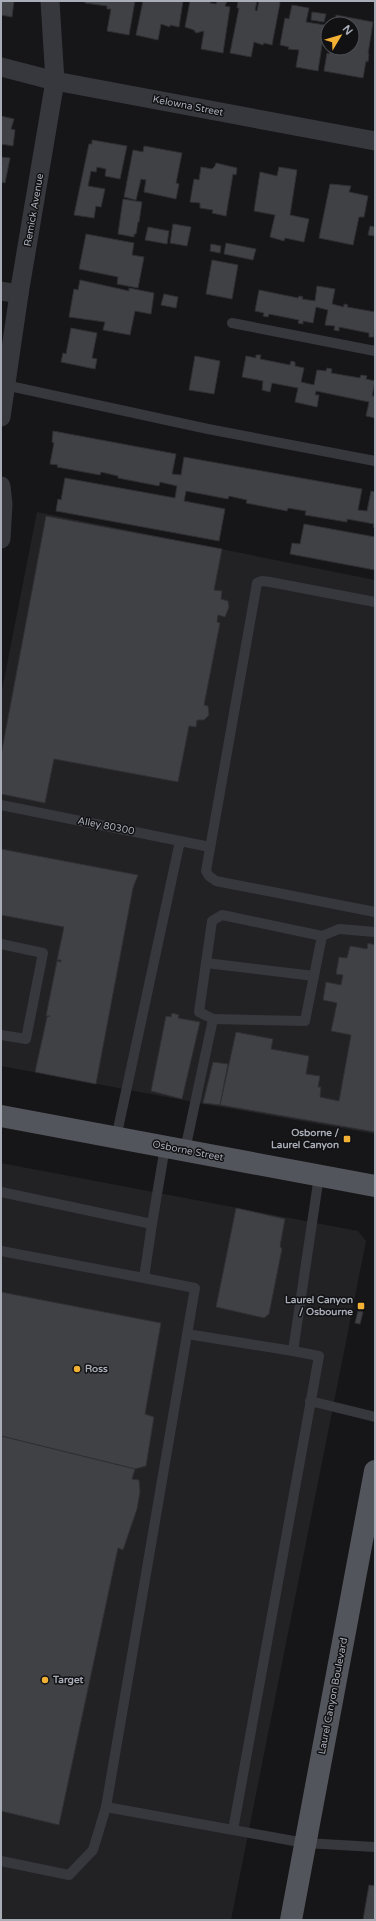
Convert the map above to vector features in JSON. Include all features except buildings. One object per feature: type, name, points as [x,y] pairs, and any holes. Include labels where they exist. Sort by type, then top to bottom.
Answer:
[{"type":"main road","name":"Osborne Street","points":[[1,1116],[375,1186]]},
{"type":"main road","name":"Laurel Canyon Boulevard","points":[[291,1920],[375,1471]]},
{"type":"street","name":"Remick Avenue","points":[[1,417],[19,294],[55,81],[50,1]]},
{"type":"street","name":"Kelowna Street","points":[[1,67],[55,81],[375,141]]},
{"type":"street","points":[[1,291],[19,294]]},
{"type":"street","points":[[1,539],[2,498]]},
{"type":"lane","points":[[232,323],[375,351]]},
{"type":"lane","points":[[5,385],[208,429],[375,461]]},
{"type":"lane","points":[[375,602],[270,582],[262,581],[258,583],[206,871],[209,876],[216,881],[375,912]]},
{"type":"lane","name":"Alley 80300","points":[[1,805],[210,847]]},
{"type":"lane","points":[[116,1138],[180,841]]},
{"type":"lane","points":[[322,936],[305,1022],[213,1019],[199,1012],[212,921],[222,915],[322,936],[339,929],[375,932]]},
{"type":"lane","points":[[1,944],[42,953],[26,1039],[1,1035]]},
{"type":"lane","points":[[206,963],[314,976]]},
{"type":"lane","points":[[144,1278],[152,1224],[213,1019]]},
{"type":"lane","points":[[293,1351],[318,1176]]},
{"type":"lane","points":[[1,1192],[152,1224]]},
{"type":"lane","points":[[1,1251],[195,1288],[106,1807],[93,1850],[69,1875],[1,1861]]},
{"type":"lane","points":[[187,1334],[319,1356],[233,1830]]},
{"type":"lane","points":[[310,1401],[375,1417]]},
{"type":"lane","points":[[106,1807],[305,1843],[375,1847]]},
{"type":"shaded area","points":[[37,512],[375,580],[375,1134],[1,1066],[1,695]]},
{"type":"shaded area","points":[[1,1163],[358,1231],[366,1241],[231,1920],[1,1920]]},
{"type":"place","name":"Osborne / Laurel Canyon","points":[[347,1139]]},
{"type":"place","name":"Laurel Canyon / Osbourne","points":[[361,1306]]},
{"type":"place","name":"Ross","points":[[77,1369]]},
{"type":"place","name":"Target","points":[[45,1680]]}]
